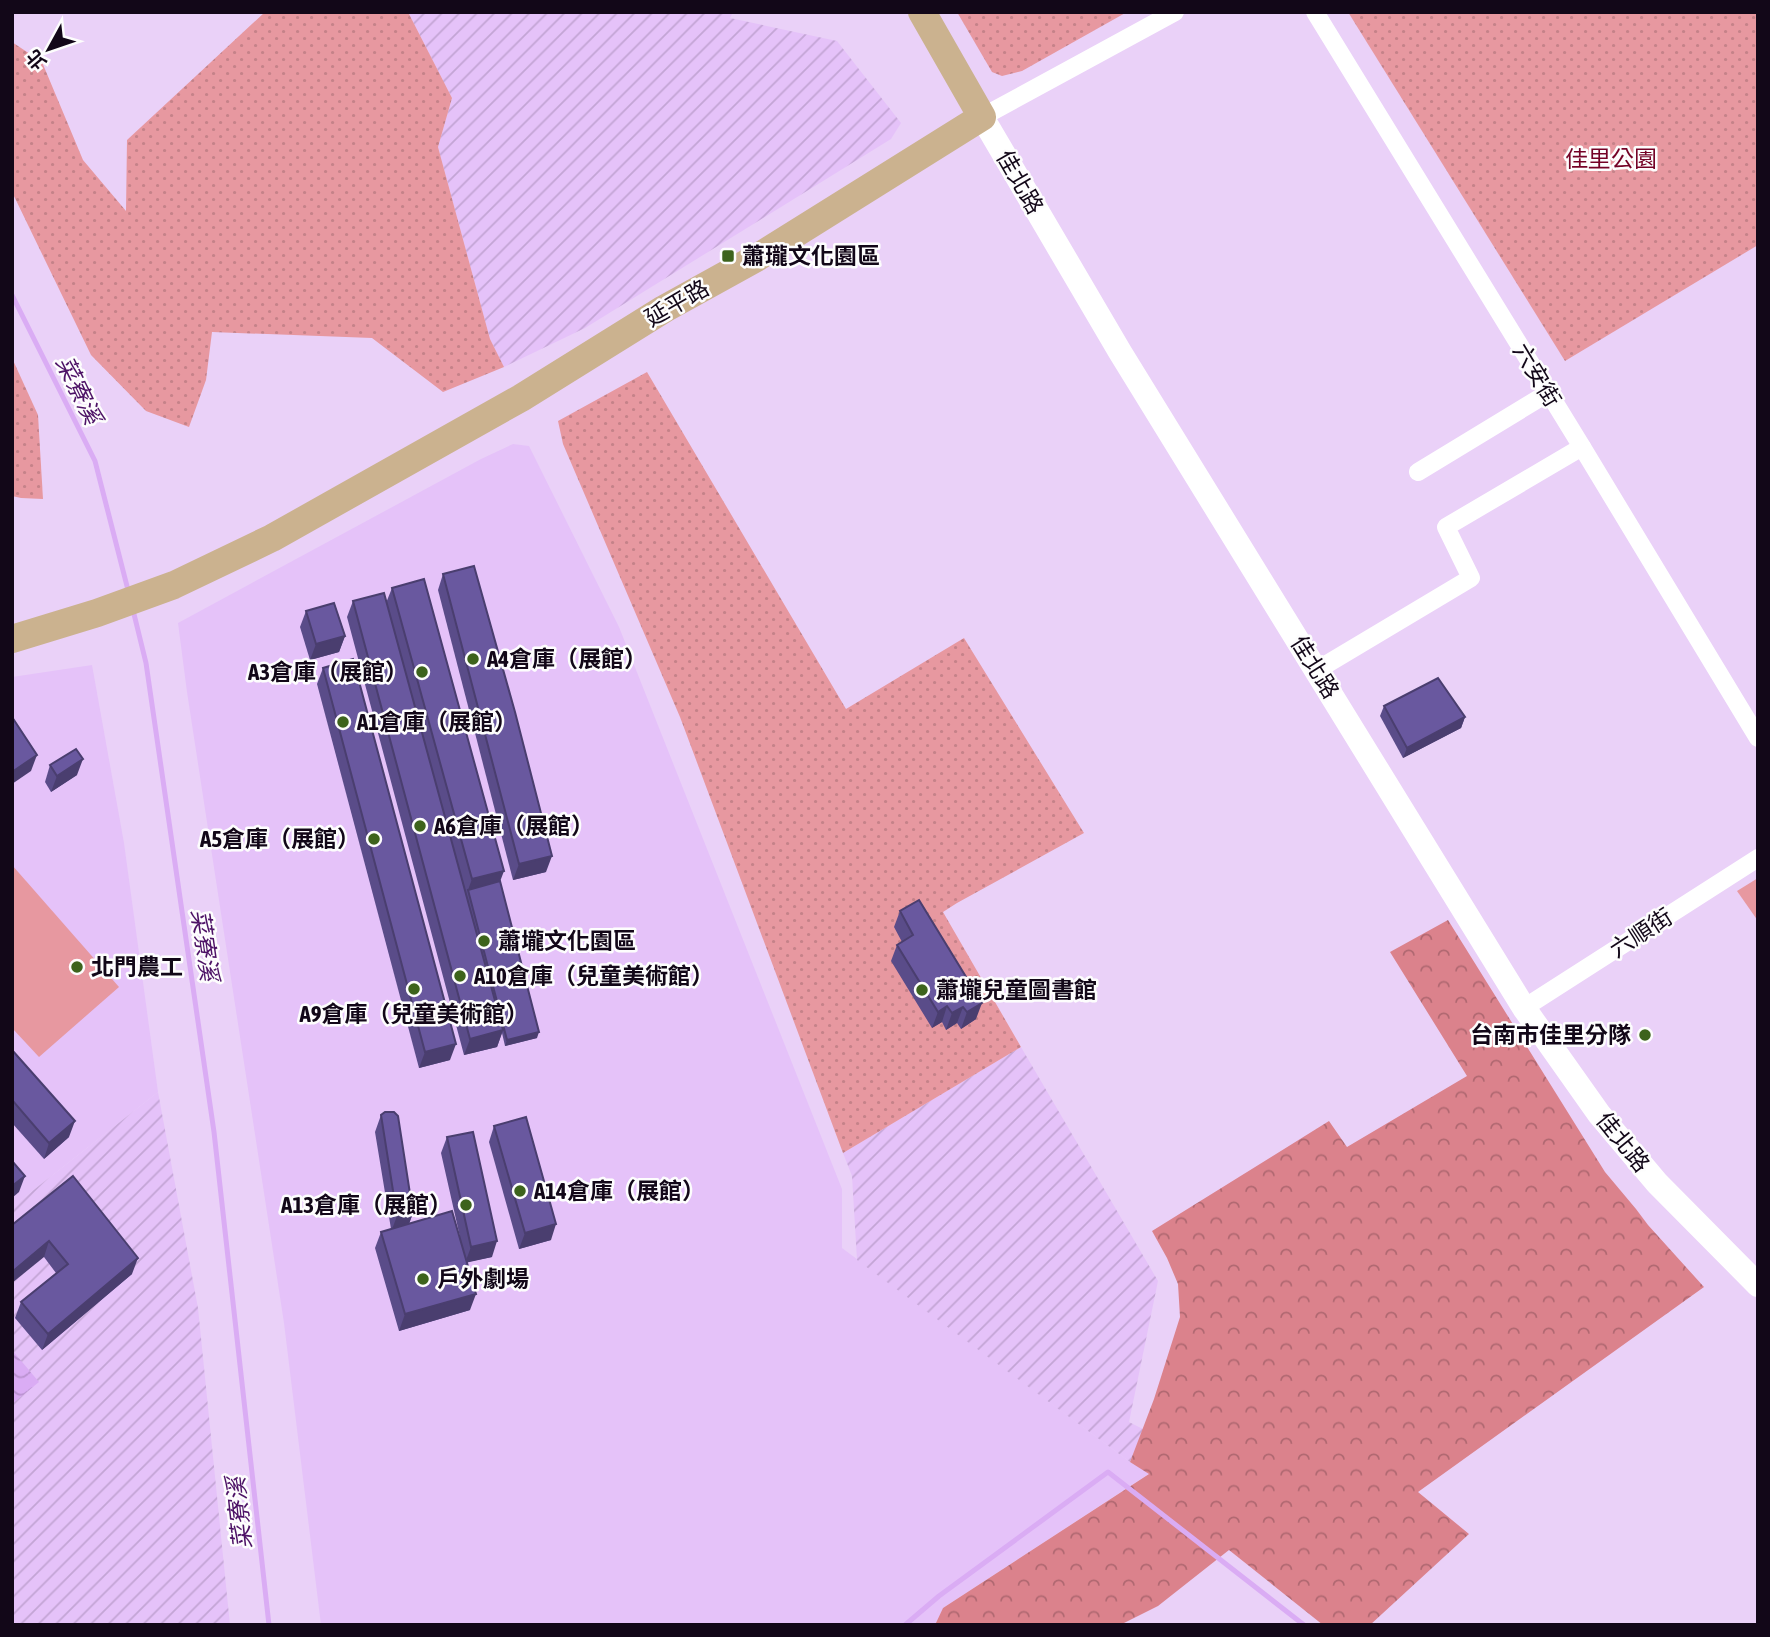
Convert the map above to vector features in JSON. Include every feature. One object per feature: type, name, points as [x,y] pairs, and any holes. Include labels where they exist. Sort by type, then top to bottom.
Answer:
[{"type":"main road","name":"佳北路","points":[[922,12],[982,117]]},
{"type":"main road","name":"延平路","points":[[12,639],[97,613],[174,585],[272,538],[521,398],[653,316],[758,257],[982,117]]},
{"type":"street","name":"延平路","points":[[982,117],[1175,12]]},
{"type":"street","name":"六安街","points":[[1315,12],[1758,738]]},
{"type":"street","name":"佳北路","points":[[982,117],[1120,352],[1524,1008],[1599,1114],[1657,1183],[1758,1285]]},
{"type":"street","points":[[1418,472],[1548,393]]},
{"type":"street","points":[[1317,670],[1471,578],[1446,527],[1582,447]]},
{"type":"street","name":"六順街","points":[[1524,1008],[1758,858]]},
{"type":"shaded area","points":[[408,12],[733,12],[730,18],[837,41],[901,123],[891,139],[585,328],[504,367],[490,339],[438,147],[452,98]]},
{"type":"shaded area","name":"蕭壠文化園區","points":[[513,444],[529,446],[619,627],[842,1189],[842,1248],[1130,1462],[1150,1473],[943,1608],[935,1625],[321,1625],[284,1323],[178,623]]},
{"type":"shaded area","name":"北門農工","points":[[92,665],[124,843],[158,1092],[12,1207],[12,677]]},
{"type":"shaded area","points":[[1021,1047],[1158,1281],[1129,1422],[1143,1429],[1130,1462],[857,1260],[852,1176],[843,1153]]},
{"type":"shaded area","points":[[158,1092],[198,1308],[230,1625],[12,1625],[12,1207]]},
{"type":"green space","points":[[265,12],[408,12],[452,98],[438,147],[490,339],[504,367],[443,392],[372,338],[212,332],[206,380],[189,427],[146,411],[91,355],[12,192],[12,42],[42,62],[83,160],[126,211],[127,140]]},
{"type":"green space","points":[[957,12],[1127,12],[1022,71],[1002,76],[992,72]]},
{"type":"green space","name":"佳里公園","points":[[1348,12],[1758,12],[1758,245],[1565,361]]},
{"type":"green space","points":[[12,358],[38,415],[43,499],[12,496]]},
{"type":"green space","points":[[647,372],[846,709],[964,638],[1084,833],[943,912],[1021,1047],[843,1153],[680,717],[563,444],[558,421]]},
{"type":"green space","points":[[12,865],[119,987],[39,1057],[12,1028]]},
{"type":"green space","points":[[1758,878],[1758,921],[1737,891]]},
{"type":"green space","points":[[1448,920],[1605,1172],[1704,1287],[1418,1492],[1469,1534],[1370,1625],[1323,1625],[1229,1550],[1158,1606],[1120,1625],[935,1625],[943,1608],[1149,1474],[1130,1462],[1154,1399],[1180,1317],[1178,1284],[1152,1231],[1329,1121],[1347,1147],[1467,1076],[1390,952]]},
{"type":"water","points":[[12,1350],[39,1382],[12,1404]]},
{"type":"building","points":[[474,566],[552,856],[519,864],[443,574]]},
{"type":"building","points":[[424,579],[504,871],[472,879],[392,588]]},
{"type":"building","points":[[384,593],[503,1030],[470,1039],[353,601]]},
{"type":"building","points":[[334,603],[345,636],[316,644],[306,611]]},
{"type":"building","points":[[353,659],[456,1044],[425,1052],[323,668]]},
{"type":"building","points":[[1438,678],[1465,717],[1407,748],[1384,706]]},
{"type":"building","points":[[12,717],[37,755],[12,772]]},
{"type":"building","points":[[76,749],[83,759],[57,776],[50,765]]},
{"type":"building","points":[[500,881],[539,1032],[507,1040],[468,890]]},
{"type":"building","points":[[919,900],[982,1003],[967,1012],[963,1007],[952,1013],[947,1006],[938,1012],[897,945],[913,935],[900,911]]},
{"type":"building","points":[[12,1050],[75,1121],[49,1143],[12,1100]]},
{"type":"building","points":[[394,1112],[398,1116],[413,1213],[397,1216],[381,1115]]},
{"type":"building","name":"A14倉庫（展館）","points":[[526,1117],[556,1224],[525,1233],[494,1126]]},
{"type":"building","points":[[473,1132],[497,1241],[471,1247],[447,1137]]},
{"type":"building","points":[[12,1161],[25,1176],[12,1186]]},
{"type":"building","points":[[73,1176],[138,1258],[48,1334],[21,1302],[68,1264],[49,1241],[12,1272],[12,1225]]},
{"type":"building","name":"戶外劇場","points":[[452,1211],[476,1294],[405,1314],[381,1232]]},
{"type":"waterway","name":"菜寮溪","points":[[12,295],[95,461],[129,594]]},
{"type":"waterway","name":"菜寮溪","points":[[133,610],[146,663],[214,1132],[269,1625]]},
{"type":"waterway","points":[[905,1625],[939,1596],[1108,1472],[1304,1625]]},
{"type":"place","name":"蕭瓏文化園區","points":[[728,256]]},
{"type":"place","name":"A4倉庫（展館）","points":[[473,659]]},
{"type":"place","name":"A3倉庫（展館）","points":[[422,672]]},
{"type":"place","name":"A1倉庫（展館）","points":[[343,722]]},
{"type":"place","name":"A6倉庫（展館）","points":[[420,826]]},
{"type":"place","name":"A5倉庫（展館）","points":[[374,839]]},
{"type":"place","name":"蕭壠文化園區","points":[[484,941]]},
{"type":"place","name":"北門農工","points":[[77,967]]},
{"type":"place","name":"A10倉庫（兒童美術館）","points":[[460,976]]},
{"type":"place","name":"A9倉庫（兒童美術館）","points":[[414,989]]},
{"type":"place","name":"蕭壠兒童圖書館","points":[[922,990]]},
{"type":"place","name":"台南市佳里分隊","points":[[1645,1035]]},
{"type":"place","name":"A14倉庫（展館）","points":[[520,1191]]},
{"type":"place","name":"A13倉庫（展館）","points":[[466,1205]]},
{"type":"place","name":"戶外劇場","points":[[423,1279]]}]
